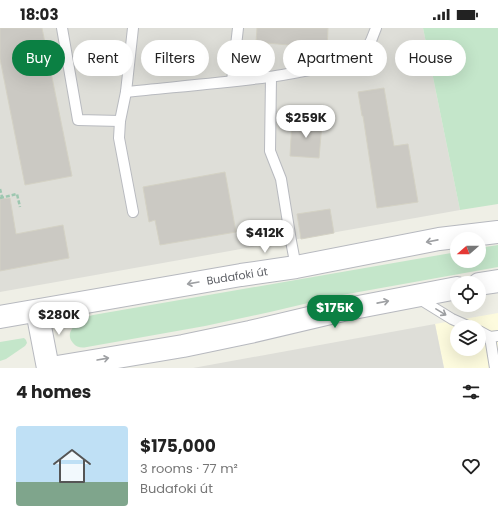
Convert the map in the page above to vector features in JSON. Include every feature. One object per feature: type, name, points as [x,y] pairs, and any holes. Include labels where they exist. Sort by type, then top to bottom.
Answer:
[{"type":"main road","name":"Budafoki út","points":[[0,317],[241,275],[296,267],[439,239],[498,232]]},
{"type":"main road","points":[[486,283],[498,281]]},
{"type":"main road","points":[[37,311],[49,368],[183,346],[343,310],[450,289]]},
{"type":"lane","points":[[62,28],[78,120],[120,121]]},
{"type":"lane","points":[[133,28],[119,138],[133,212]]},
{"type":"lane","points":[[232,81],[238,28]]},
{"type":"lane","points":[[126,92],[271,77],[319,68],[340,68],[352,65],[365,52],[376,28]]},
{"type":"lane","points":[[271,77],[270,151],[281,179],[296,267]]},
{"type":"lane","points":[[414,296],[454,320]]},
{"type":"lane","points":[[494,336],[495,368]]},
{"type":"path","points":[[0,189],[1,198],[17,194],[20,207]]},
{"type":"shaded area","points":[[0,28],[423,28],[425,40],[395,40],[395,76],[433,76],[460,210],[0,292]]},
{"type":"shaded area","points":[[498,313],[498,368],[444,368],[435,324],[450,321],[450,356],[486,356],[486,320],[458,320]]},
{"type":"shaded area","points":[[435,324],[444,368],[193,368]]},
{"type":"green space","points":[[423,28],[498,28],[498,204],[460,210],[433,76],[466,76],[466,40],[425,40]]},
{"type":"green space","points":[[498,245],[498,267],[342,295],[205,326],[85,347],[76,346],[70,338],[72,330],[79,322],[93,315],[450,253],[450,268],[486,268],[486,247]]},
{"type":"green space","points":[[24,338],[27,343],[25,346],[6,359],[0,361],[0,342]]},
{"type":"building","points":[[0,28],[42,28],[44,40],[12,40],[12,76],[52,76],[72,176],[25,185],[0,59]]},
{"type":"building","points":[[257,28],[328,28],[328,40],[283,40],[283,45],[275,44],[275,40],[256,40]]},
{"type":"building","points":[[384,88],[394,146],[408,144],[418,202],[377,208],[358,92]]},
{"type":"building","points":[[292,120],[322,123],[319,158],[290,156]]},
{"type":"building","points":[[225,172],[236,232],[160,245],[155,220],[149,222],[143,187]]},
{"type":"building","points":[[10,198],[16,234],[63,225],[69,258],[0,271],[0,199]]},
{"type":"building","points":[[330,209],[334,233],[301,239],[297,214]]}]
